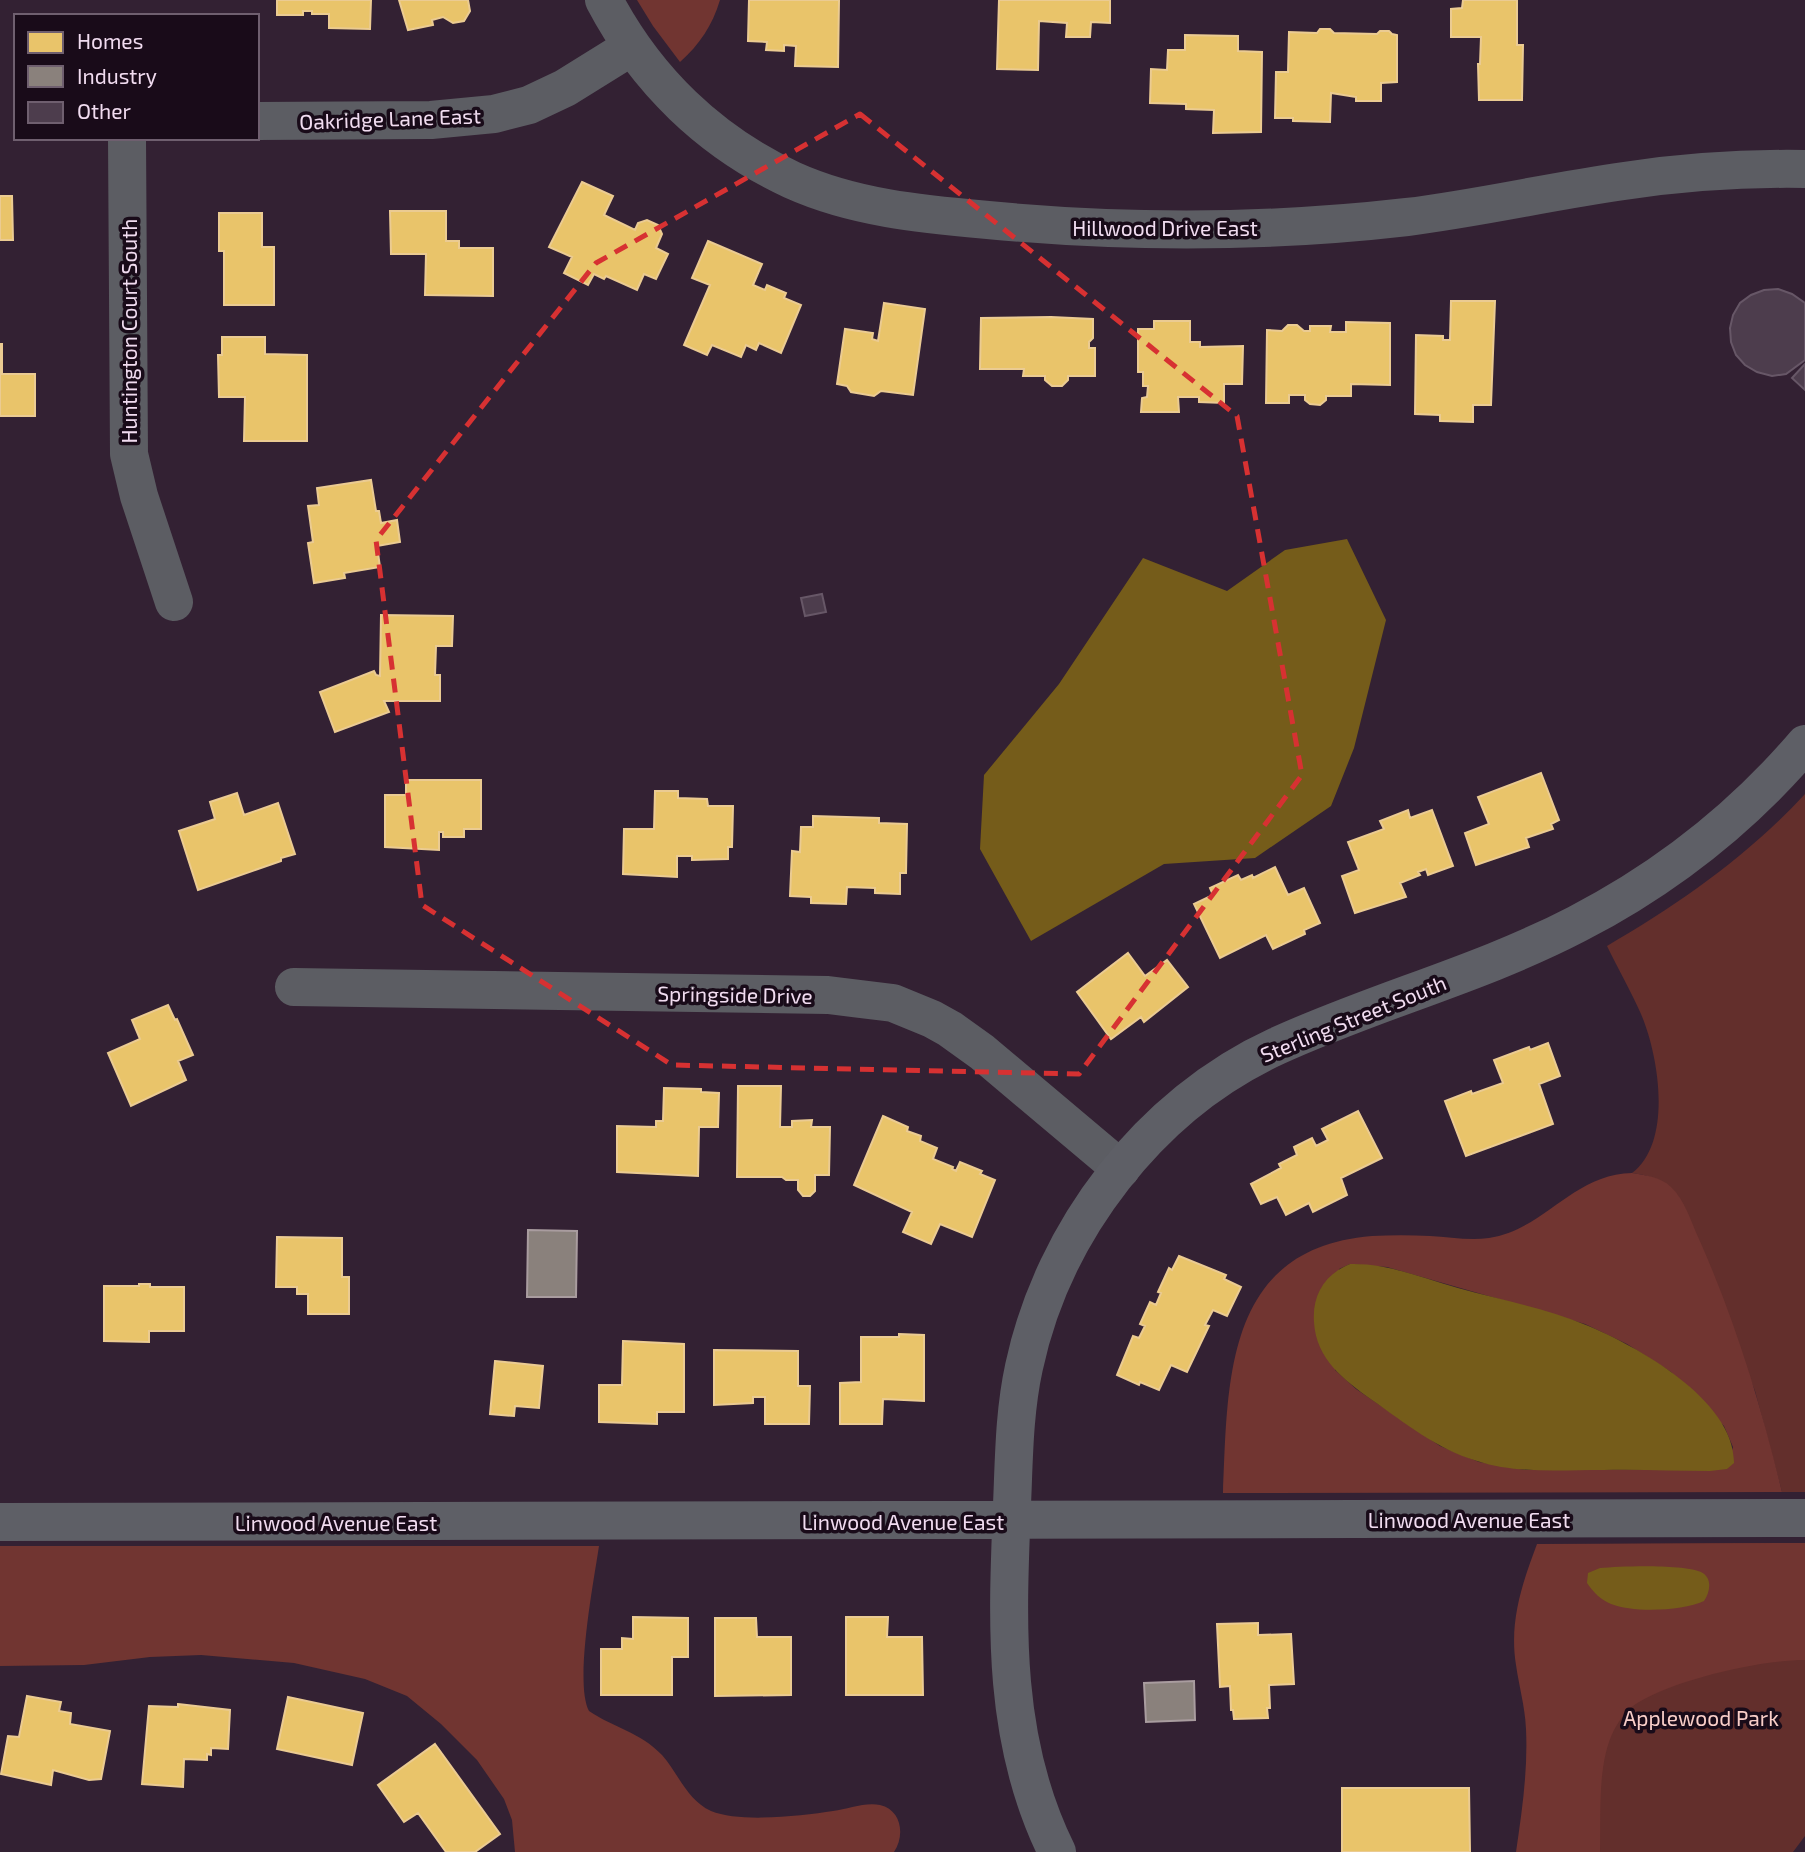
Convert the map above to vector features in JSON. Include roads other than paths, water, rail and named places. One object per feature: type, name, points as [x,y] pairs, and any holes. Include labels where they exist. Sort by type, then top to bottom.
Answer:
[{"type":"street","name":"Hillwood Drive East","points":[[604,0],[631,47],[685,109],[709,130],[764,166],[793,180],[847,199],[930,215],[1084,228],[1306,226],[1460,209],[1664,176],[1748,169],[1805,169]]},
{"type":"street","name":"Oakridge Lane East","points":[[259,121],[431,120],[494,114],[529,105],[565,88],[631,47]]},
{"type":"street","name":"Huntington Court South","points":[[127,140],[129,454],[139,496],[174,601]]},
{"type":"street","name":"Sterling Street South","points":[[1057,1852],[1028,1780],[1013,1705],[1010,1646],[1011,1520],[1018,1403],[1023,1368],[1038,1315],[1074,1236],[1121,1169],[1148,1138],[1227,1073],[1259,1054],[1313,1030],[1524,949],[1575,925],[1637,890],[1718,831],[1753,799],[1805,744]]},
{"type":"street","name":"Springside Drive","points":[[294,987],[828,995],[893,1003],[932,1019],[967,1041],[1121,1169]]},
{"type":"street","name":"Linwood Avenue East","points":[[0,1522],[1805,1518]]},
{"type":"park label","name":"Applewood Park","points":[[1701,1717]]}]
